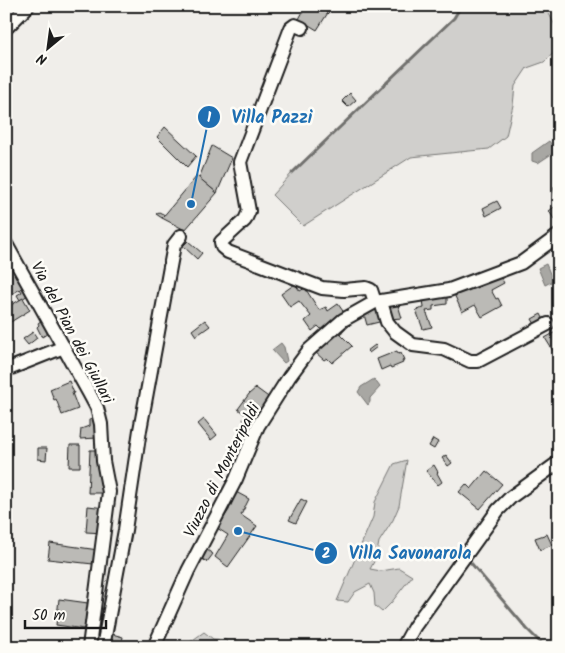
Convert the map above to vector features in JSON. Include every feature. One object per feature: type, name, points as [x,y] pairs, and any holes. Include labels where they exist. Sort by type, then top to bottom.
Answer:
[{"type":"street","points":[[6,28],[28,6]]},
{"type":"street","points":[[302,28],[295,25],[291,28],[240,162],[249,211],[244,220],[221,242],[222,247],[228,252],[322,288],[344,290],[366,288],[371,290],[387,322],[395,332],[413,345],[444,349],[470,361],[478,361],[548,324]]},
{"type":"street","name":"Viuzzo di Monteripaldi","points":[[154,647],[188,571],[236,479],[258,426],[308,350],[344,320],[378,302],[450,290],[499,272],[521,263],[559,235]]},
{"type":"street","points":[[103,647],[126,530],[140,430],[172,256],[174,246],[181,236]]},
{"type":"street","name":"Via del Pian dei Giullari","points":[[6,244],[97,408],[101,424],[103,462],[109,492],[89,647]]},
{"type":"street","points":[[6,370],[64,347]]},
{"type":"street","points":[[403,647],[414,627],[498,510],[511,497],[559,462]]},
{"type":"shaded area","points":[[461,6],[545,6],[559,33],[559,48],[544,62],[527,68],[515,86],[506,136],[489,149],[411,157],[303,226],[272,195],[292,173],[454,18]]},
{"type":"shaded area","points":[[549,141],[556,151],[538,163],[532,161],[532,153]]},
{"type":"shaded area","points":[[546,264],[553,281],[545,285],[538,268]]},
{"type":"shaded area","points":[[281,343],[284,347],[287,361],[284,363],[272,350]]},
{"type":"shaded area","points":[[374,379],[380,387],[370,398],[368,405],[358,392],[361,387]]},
{"type":"shaded area","points":[[407,460],[399,506],[393,520],[379,542],[376,558],[370,569],[381,571],[399,568],[412,576],[382,612],[375,606],[374,593],[370,584],[355,592],[348,602],[337,601],[373,517],[375,502],[394,464]]},
{"type":"shaded area","points":[[204,632],[213,639],[226,640],[228,647],[183,647]]},
{"type":"building","points":[[306,6],[328,6],[331,8],[317,30],[299,19]]},
{"type":"building","points":[[350,93],[356,100],[348,107],[342,101]]},
{"type":"building","points":[[165,127],[196,156],[187,167],[157,137]]},
{"type":"building","points":[[212,146],[232,158],[217,193],[199,178]]},
{"type":"building","points":[[197,176],[217,193],[185,230],[162,218]]},
{"type":"building","points":[[559,186],[559,227],[549,211],[557,205],[553,187]]},
{"type":"building","points":[[497,201],[501,208],[486,216],[483,208]]},
{"type":"building","points":[[159,212],[165,215],[162,218],[156,214]]},
{"type":"building","points":[[188,241],[202,253],[197,259],[183,246]]},
{"type":"building","points":[[14,261],[26,286],[6,297],[6,265]]},
{"type":"building","points":[[499,274],[504,283],[491,290],[502,306],[482,317],[475,305],[462,312],[454,294]]},
{"type":"building","points":[[295,284],[300,291],[305,288],[319,310],[326,307],[328,311],[338,304],[345,314],[325,333],[318,326],[312,331],[305,321],[311,316],[299,301],[290,307],[281,294]]},
{"type":"building","points":[[26,286],[30,294],[20,300],[17,295],[22,292],[20,289]]},
{"type":"building","points":[[447,296],[447,304],[433,306],[433,310],[426,311],[432,327],[423,329],[416,310],[424,308],[423,298]]},
{"type":"building","points":[[23,298],[30,310],[9,323],[6,319],[6,308]]},
{"type":"building","points":[[397,302],[402,318],[390,319],[386,305]]},
{"type":"building","points":[[379,307],[383,321],[367,325],[363,311]]},
{"type":"building","points":[[541,314],[545,322],[536,326],[532,319]]},
{"type":"building","points":[[42,320],[50,332],[42,337],[37,327],[38,323]]},
{"type":"building","points":[[205,320],[210,326],[196,336],[192,330]]},
{"type":"building","points":[[346,321],[350,325],[340,334],[352,346],[332,363],[327,358],[324,360],[315,352]]},
{"type":"building","points":[[559,330],[559,351],[555,354],[545,338]]},
{"type":"building","points":[[33,332],[37,338],[28,345],[23,339]]},
{"type":"building","points":[[375,345],[377,347],[369,353],[367,351]]},
{"type":"building","points":[[397,351],[398,354],[401,353],[404,360],[402,361],[403,363],[381,370],[377,359]]},
{"type":"building","points":[[69,381],[78,409],[62,415],[50,389]]},
{"type":"building","points":[[256,388],[271,399],[252,430],[245,425],[247,423],[243,420],[246,415],[238,409]]},
{"type":"building","points":[[94,419],[97,438],[80,439],[81,429],[89,426],[89,420]]},
{"type":"building","points":[[204,419],[217,435],[211,440],[198,424]]},
{"type":"building","points":[[433,439],[438,442],[434,449],[429,446]]},
{"type":"building","points":[[70,445],[80,445],[80,467],[69,467]]},
{"type":"building","points":[[38,448],[47,448],[46,460],[38,459]]},
{"type":"building","points":[[90,450],[100,450],[104,493],[88,493]]},
{"type":"building","points":[[446,455],[452,463],[448,466],[442,458]]},
{"type":"building","points":[[434,465],[442,482],[438,485],[426,471]]},
{"type":"building","points":[[486,471],[502,484],[480,509],[459,492],[466,484],[471,489]]},
{"type":"building","points":[[236,492],[249,499],[241,515],[257,526],[228,567],[215,557],[228,535],[217,528],[229,510]]},
{"type":"building","points":[[301,499],[307,502],[296,523],[289,520]]},
{"type":"building","points":[[88,506],[105,508],[103,533],[86,532]]},
{"type":"building","points":[[547,534],[552,545],[540,550],[535,538]]},
{"type":"building","points":[[50,543],[98,550],[93,564],[48,559]]},
{"type":"building","points":[[204,548],[213,554],[207,562],[199,557]]},
{"type":"building","points":[[59,599],[88,603],[84,629],[56,625]]},
{"type":"building","points":[[112,634],[123,637],[121,647],[109,647]]},
{"type":"waterway","points":[[292,173],[454,18],[461,6]]},
{"type":"waterway","points":[[471,563],[527,629],[545,647]]},
{"type":"place","name":"Villa Pazzi","points":[[191,204]]},
{"type":"place","name":"Villa Savonarola","points":[[238,531]]}]
